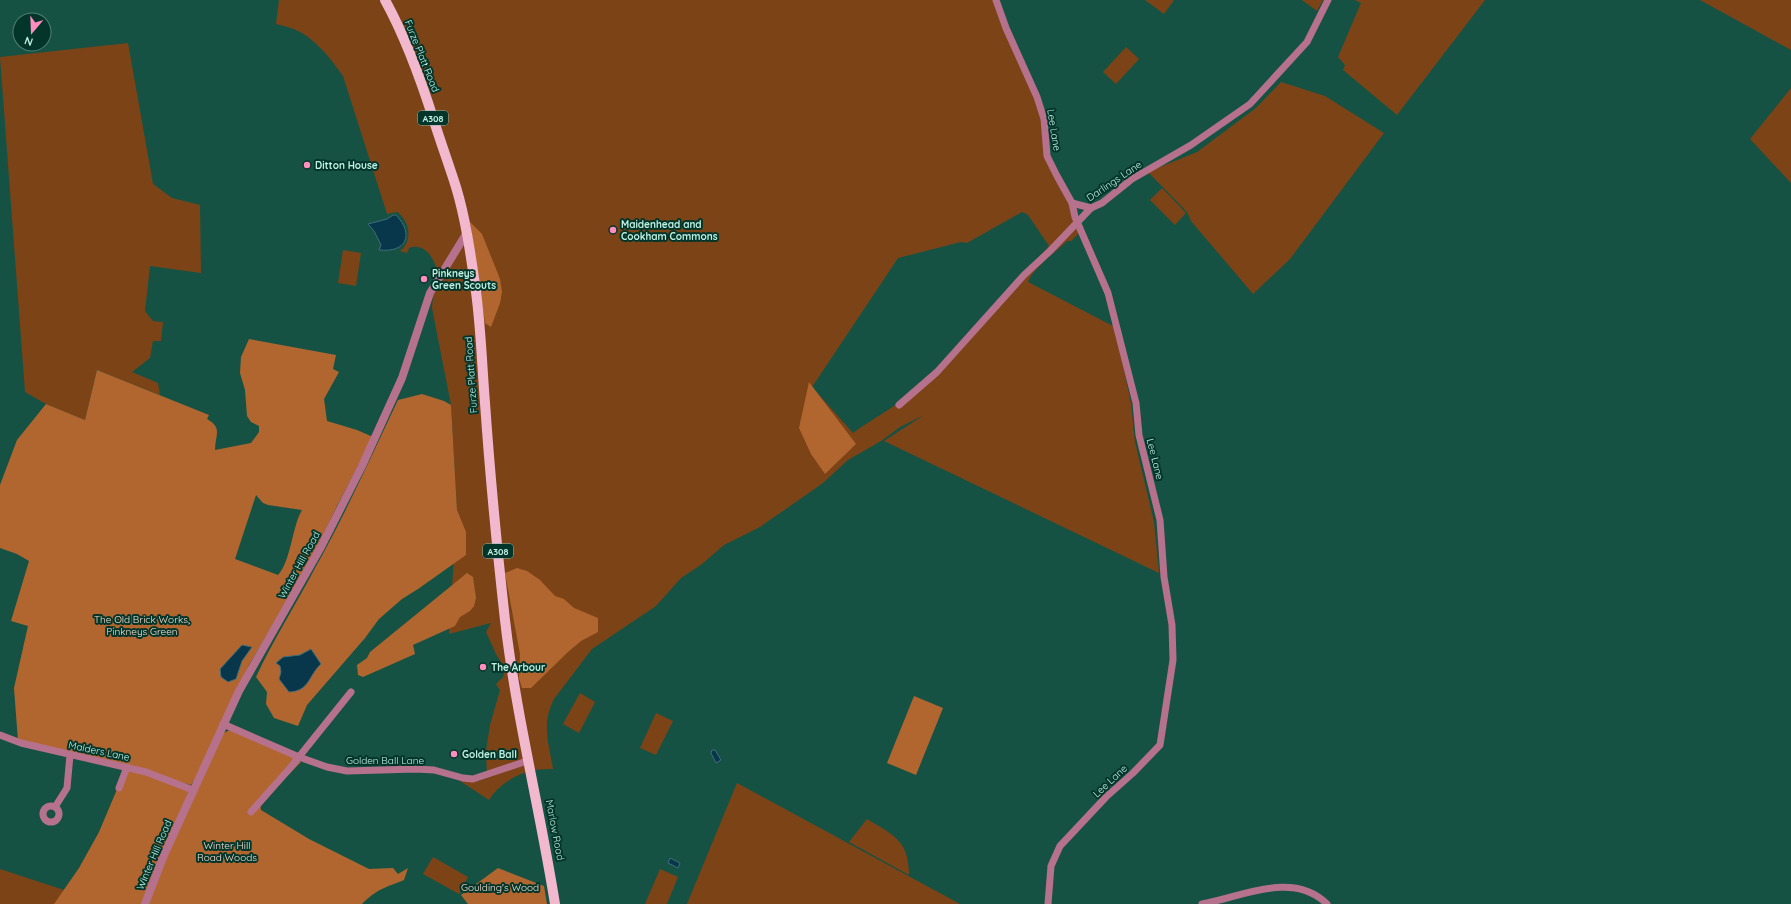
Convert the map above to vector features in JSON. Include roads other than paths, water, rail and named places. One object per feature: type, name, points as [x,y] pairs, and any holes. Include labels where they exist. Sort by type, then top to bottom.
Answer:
[{"type":"main road","name":"Furze Platt Road","points":[[385,0],[416,67],[456,188],[466,234],[476,292],[482,344],[484,400],[505,621],[527,761]]},
{"type":"main road","name":"Marlow Road","points":[[527,761],[540,814],[555,904]]},
{"type":"street","name":"Lee Lane","points":[[996,0],[1006,28],[1037,97],[1044,120],[1048,156],[1056,176],[1072,203],[1075,217],[1108,293],[1136,403],[1139,435],[1160,520],[1164,577],[1172,625],[1173,660],[1160,745],[1133,773],[1106,797],[1060,846],[1051,866],[1048,904]]},
{"type":"street","name":"Darlings Lane","points":[[899,406],[937,372],[1024,275],[1092,208],[1102,203],[1132,179],[1191,145],[1250,104],[1307,42],[1328,0]]},
{"type":"street","points":[[1072,203],[1092,208]]},
{"type":"street","name":"Winter Hill Road","points":[[145,904],[164,855],[223,724],[253,665],[321,547],[362,466],[402,378],[430,293],[466,234]]},
{"type":"street","points":[[251,812],[300,757],[351,692]]},
{"type":"street","name":"Golden Ball Lane","points":[[223,724],[300,757],[327,767],[347,771],[416,769],[434,770],[463,778],[473,779],[527,761]]},
{"type":"street","name":"Malders Lane","points":[[0,734],[21,743],[146,772],[193,790]]},
{"type":"street","points":[[55,807],[67,788],[70,755]]},
{"type":"street","points":[[119,788],[127,767]]},
{"type":"street","points":[[1202,904],[1254,890],[1279,887],[1291,887],[1304,890],[1327,904]]},
{"type":"water","points":[[393,215],[396,215],[402,222],[405,229],[405,241],[396,249],[379,250],[381,245],[374,231],[368,224],[387,219]]},
{"type":"water","points":[[242,645],[252,647],[242,661],[236,679],[228,682],[221,677],[220,669]]},
{"type":"water","points":[[311,649],[321,664],[305,686],[296,691],[289,692],[279,679],[281,672],[280,666],[276,663],[283,657],[300,655]]},
{"type":"water","points":[[712,750],[715,750],[721,760],[716,763],[711,753]]},
{"type":"water","points":[[670,858],[680,863],[678,868],[668,863]]},
{"type":"place","name":"Ditton House","points":[[307,165]]},
{"type":"place","name":"Maidenhead and Cookham Commons","points":[[613,230]]},
{"type":"place","name":"Pinkneys Green Scouts","points":[[424,279]]},
{"type":"place","name":"The Arbour","points":[[483,667]]},
{"type":"place","name":"Golden Ball","points":[[454,754]]},
{"type":"park label","name":"The Old Brick Works, Pinkneys Green","points":[[142,624]]},
{"type":"park label","name":"Winter Hill Road Woods","points":[[227,850]]},
{"type":"park label","name":"Goulding's Wood","points":[[500,887]]}]
